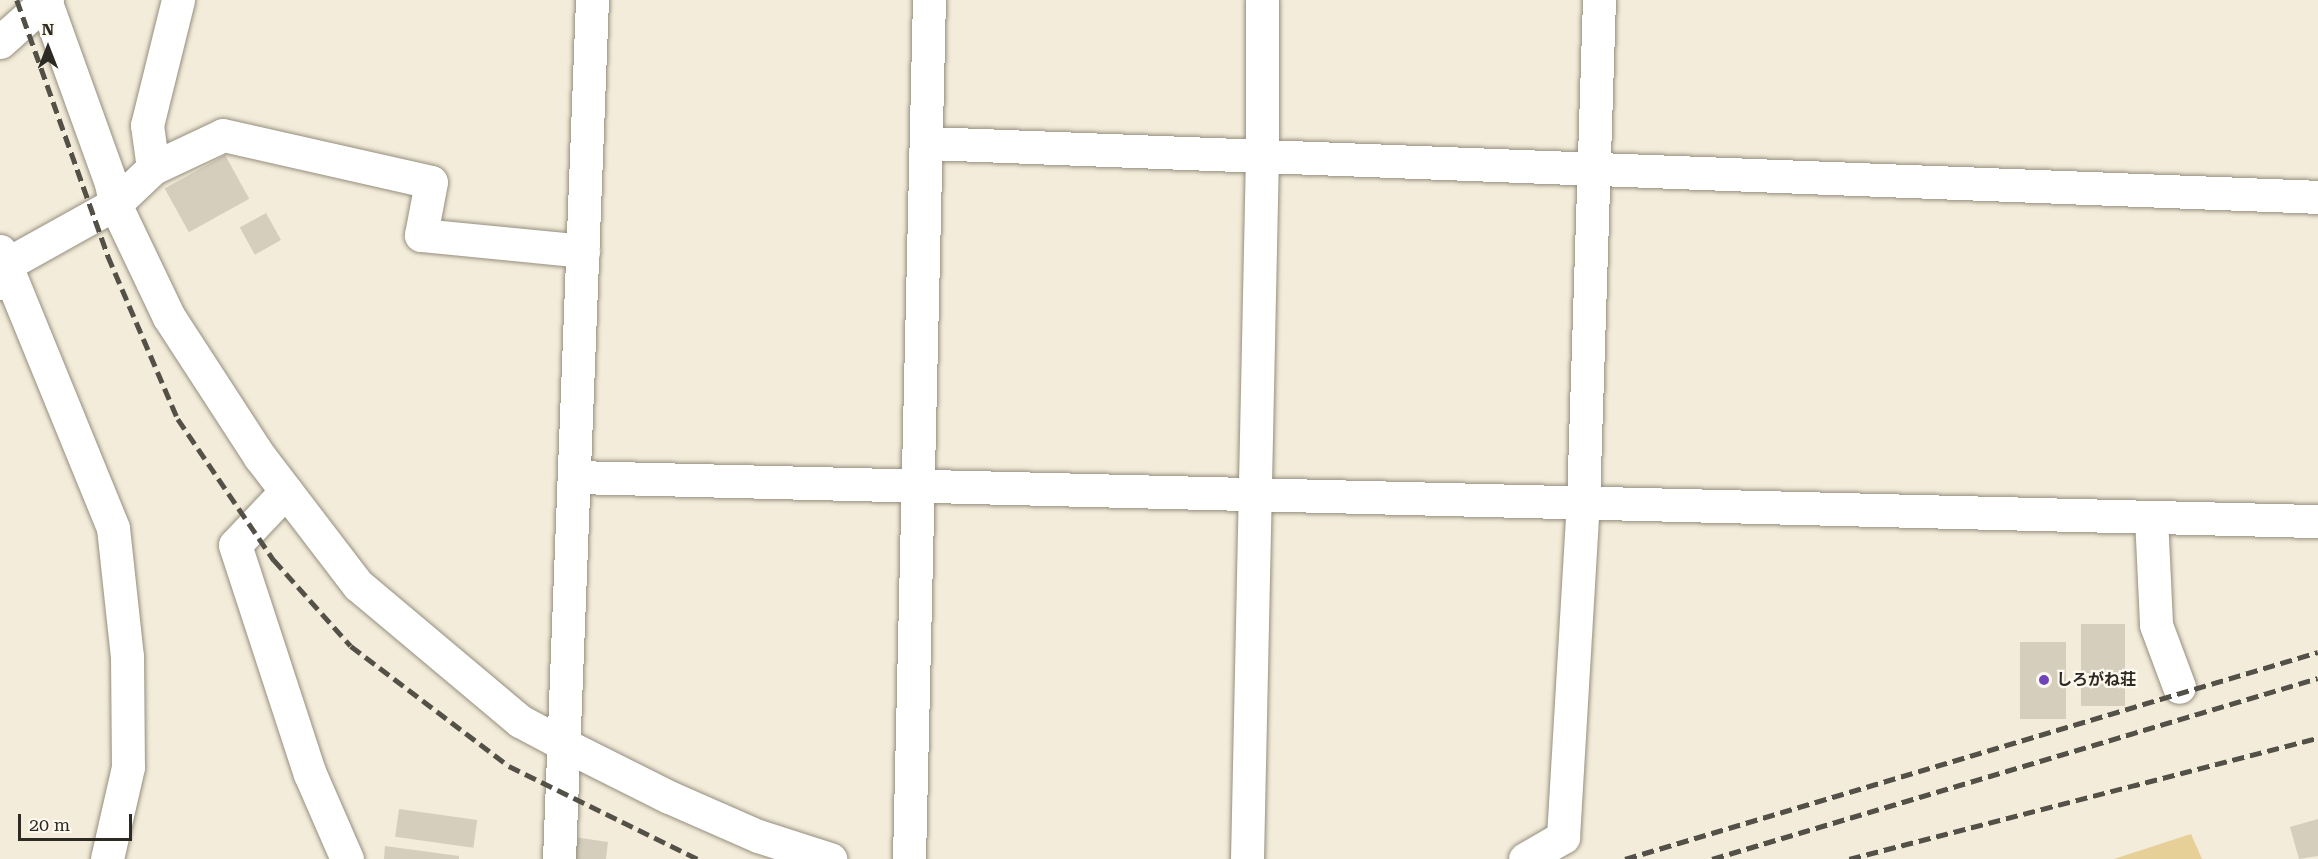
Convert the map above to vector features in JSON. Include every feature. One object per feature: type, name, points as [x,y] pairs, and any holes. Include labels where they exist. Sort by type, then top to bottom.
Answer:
[{"type":"street","points":[[0,42],[46,0],[111,183],[115,204],[169,317],[286,491],[358,585],[520,721],[669,797],[758,836],[830,859]]},
{"type":"street","points":[[153,168],[147,125],[178,0]]},
{"type":"street","points":[[559,859],[592,0]]},
{"type":"street","points":[[909,859],[928,143],[929,0]]},
{"type":"street","points":[[1247,859],[1252,495],[1262,156],[1262,0]]},
{"type":"street","points":[[1525,859],[1563,837],[1583,503],[1599,0]]},
{"type":"street","points":[[107,859],[128,767],[127,656],[113,528],[2,266],[115,204],[153,168],[223,135],[431,182],[421,235],[583,251]]},
{"type":"street","points":[[928,143],[2318,197]]},
{"type":"street","points":[[575,477],[2318,521]]},
{"type":"street","points":[[286,491],[235,545],[310,774],[347,859]]},
{"type":"street","points":[[2151,517],[2156,625],[2179,687]]},
{"type":"shaded area","points":[[2191,834],[2202,859],[2114,859]]},
{"type":"building","points":[[225,155],[249,199],[189,232],[165,188]]},
{"type":"building","points":[[266,213],[281,240],[255,255],[240,228]]},
{"type":"building","points":[[2081,624],[2125,624],[2125,706],[2081,706]]},
{"type":"building","name":"しろがね荘","points":[[2020,642],[2066,642],[2066,719],[2020,719]]},
{"type":"building","points":[[399,809],[477,820],[473,848],[395,837]]},
{"type":"building","points":[[2318,819],[2318,856],[2299,859],[2290,827]]},
{"type":"building","points":[[567,836],[608,842],[606,859],[564,859]]},
{"type":"building","points":[[385,846],[459,856],[459,859],[384,859]]},
{"type":"railway","points":[[17,0],[108,256],[178,419],[274,560],[351,646],[509,766],[698,859]]},
{"type":"railway","points":[[1625,859],[2318,652]]},
{"type":"railway","points":[[1712,859],[2318,678]]},
{"type":"railway","points":[[1849,859],[2318,738]]},
{"type":"place","name":"しろがね荘","points":[[2044,680]]}]
